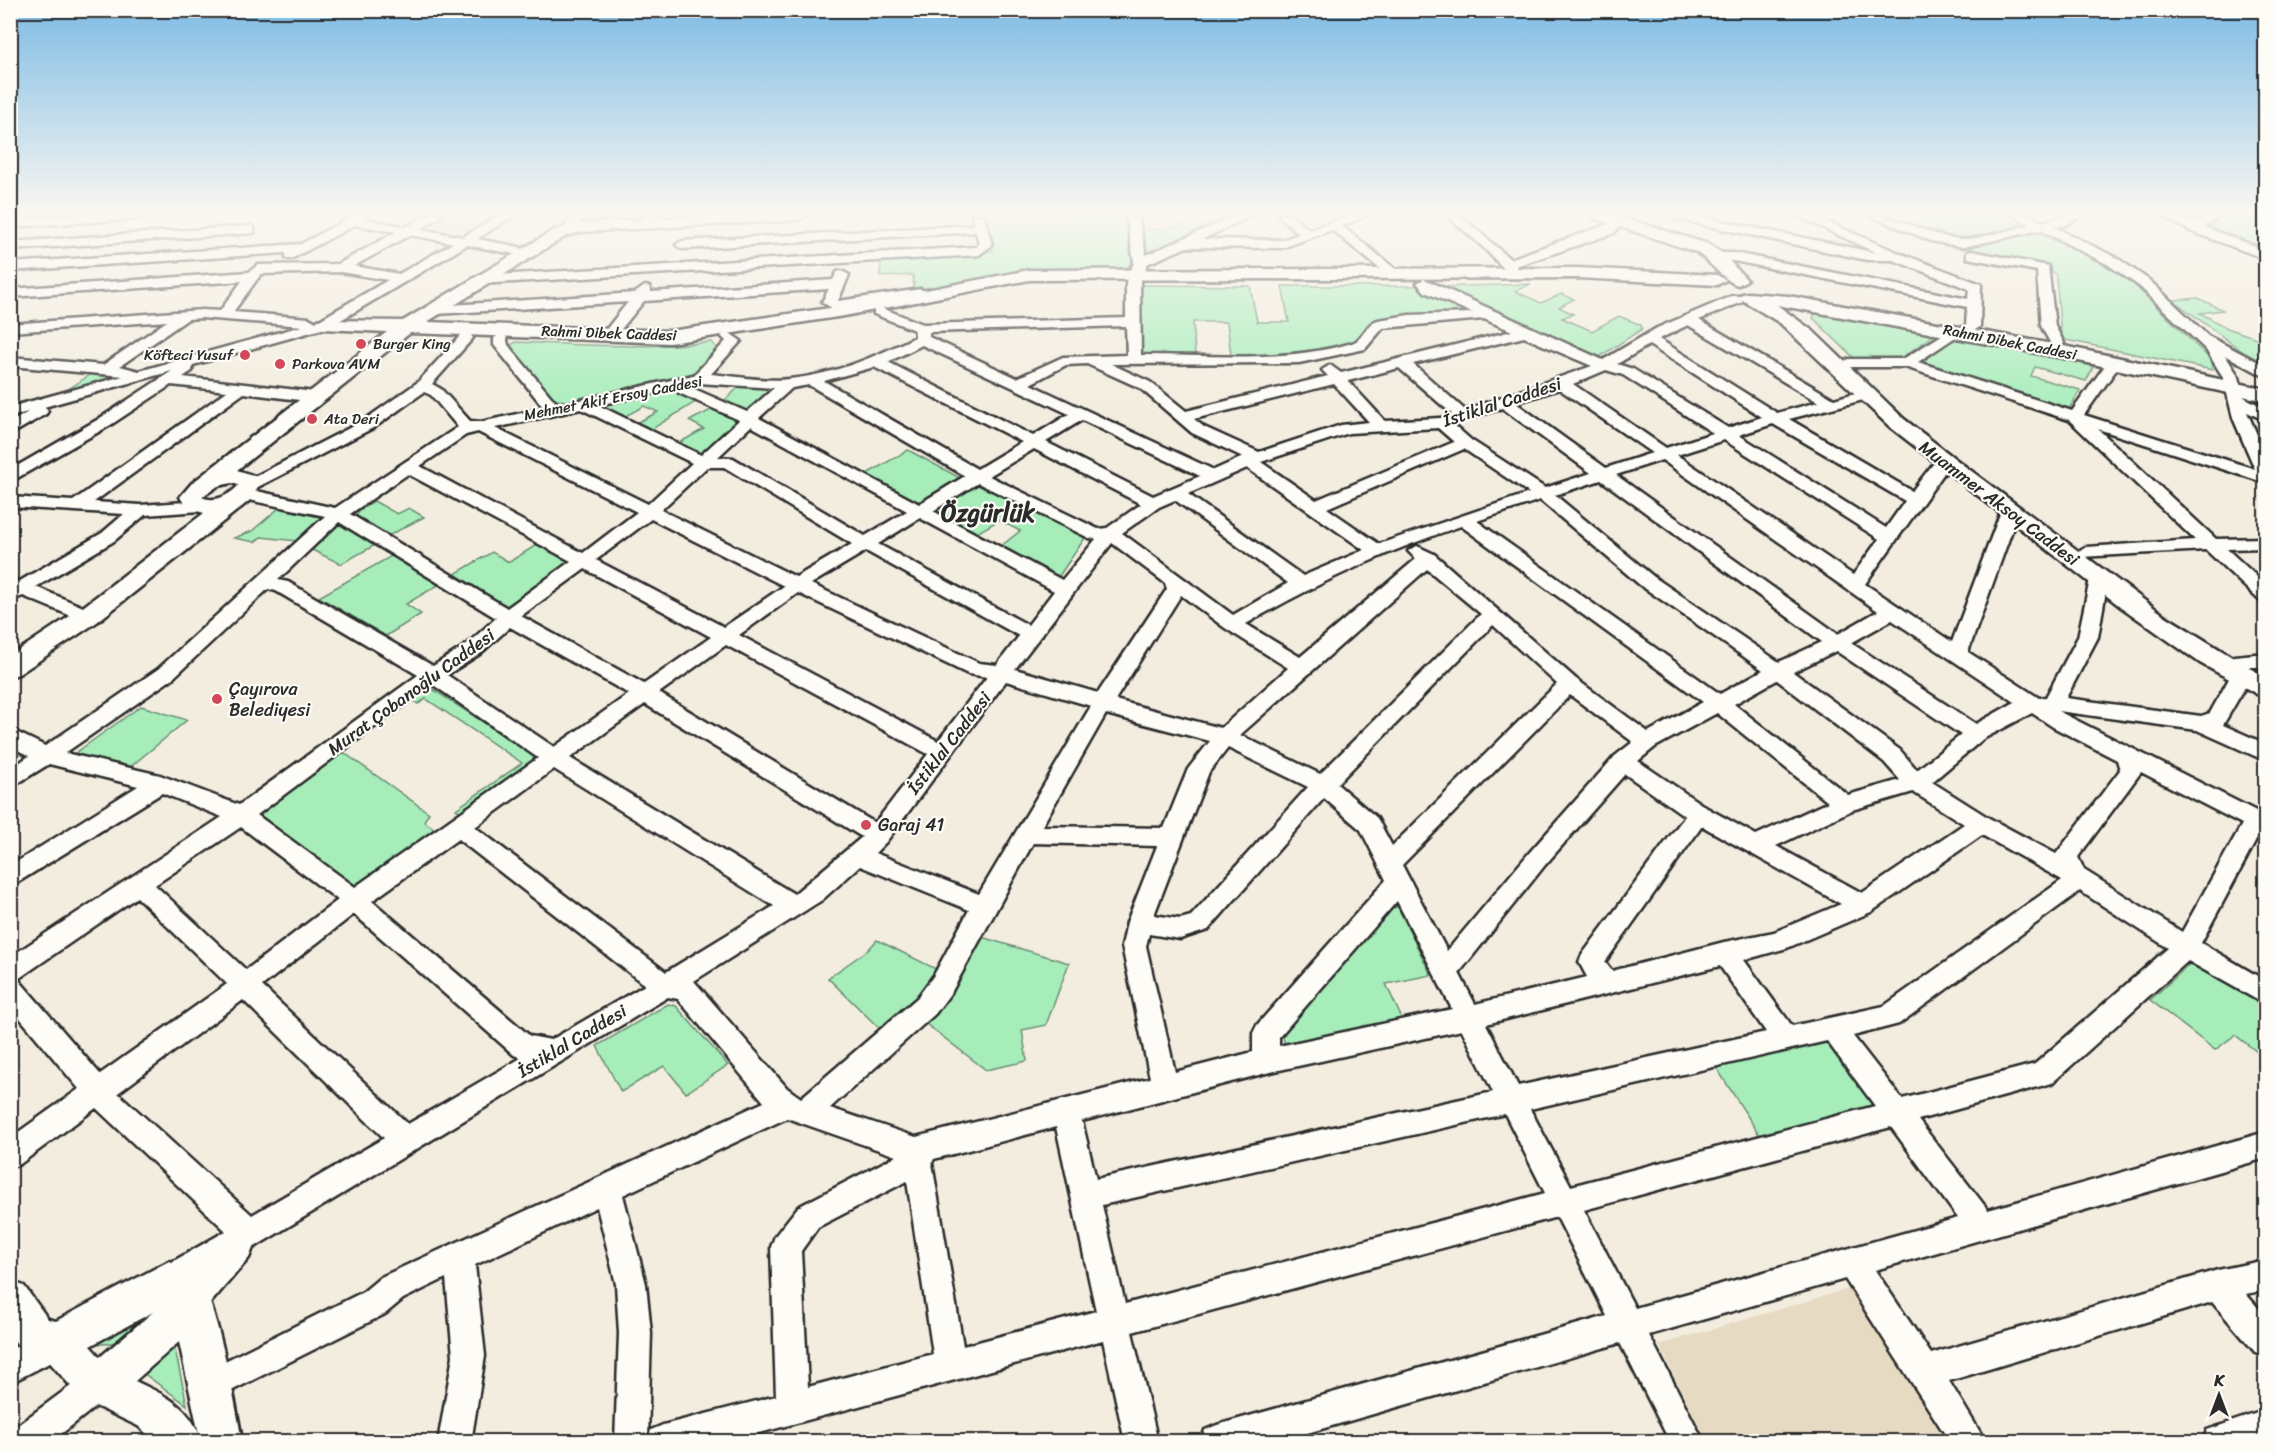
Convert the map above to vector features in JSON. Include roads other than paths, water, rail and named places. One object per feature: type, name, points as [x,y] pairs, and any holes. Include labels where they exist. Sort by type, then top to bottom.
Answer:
[{"type":"main road","points":[[401,330],[410,319],[468,283]]},
{"type":"main road","points":[[10,668],[88,616],[199,509],[239,484],[315,397],[401,330],[436,310],[475,283]]},
{"type":"main road","name":"Rahmi Dibek Caddesi","points":[[401,330],[654,338],[703,334],[844,311],[989,283]]},
{"type":"main road","name":"Rahmi Dibek Caddesi","points":[[324,324],[466,338],[645,344],[728,336],[879,311],[1023,283]]},
{"type":"main road","name":"Rahmi Dibek Caddesi","points":[[1417,283],[1431,283]]},
{"type":"main road","name":"Rahmi Dibek Caddesi","points":[[1659,283],[1787,297],[1964,329],[2265,395]]},
{"type":"main road","name":"Rahmi Dibek Caddesi","points":[[1679,283],[1717,290]]},
{"type":"main road","points":[[1715,283],[1717,290]]},
{"type":"main road","points":[[1738,283],[1746,292]]},
{"type":"main road","name":"Muammer Aksoy Caddesi","points":[[1746,292],[1783,316],[1866,395],[2010,511],[2173,635],[2241,669],[2265,690]]},
{"type":"main road","name":"Rahmi Dibek Caddesi","points":[[1787,297],[1823,307],[2057,343],[2234,389],[2265,384]]},
{"type":"main road","points":[[1787,297],[1802,319],[1929,433],[2241,669],[2265,675]]},
{"type":"main road","points":[[1802,319],[1802,315],[1808,310],[1823,307]]},
{"type":"main road","points":[[199,509],[239,484]]},
{"type":"main road","points":[[58,1342],[179,1292]]},
{"type":"main road","points":[[179,1292],[212,1384],[221,1442]]},
{"type":"main road","points":[[98,1385],[155,1337],[179,1292]]},
{"type":"main road","points":[[10,1300],[35,1335],[58,1342],[98,1385],[153,1411],[173,1428],[182,1442]]},
{"type":"street","points":[[51,290],[58,283]]},
{"type":"street","points":[[10,293],[138,283]]},
{"type":"street","points":[[225,314],[249,283]]},
{"type":"street","points":[[10,412],[324,324],[396,283]]},
{"type":"street","points":[[608,336],[652,283]]},
{"type":"street","points":[[1134,359],[1135,283]]},
{"type":"street","points":[[1424,283],[1430,289],[1530,331],[1590,361],[1628,372],[1890,538]]},
{"type":"street","points":[[1866,283],[1974,304]]},
{"type":"street","points":[[1965,283],[1976,287]]},
{"type":"street","points":[[1906,363],[1964,329],[1974,304],[1976,283]]},
{"type":"street","points":[[2044,283],[2048,326],[2057,343]]},
{"type":"street","points":[[2145,283],[2212,347],[2234,389],[2241,418],[2265,476]]},
{"type":"street","points":[[436,310],[836,284],[829,302],[834,306],[946,291]]},
{"type":"street","name":"İstiklal Caddesi","points":[[179,1292],[250,1233],[665,986],[814,893],[878,836],[1004,673],[1065,589],[1111,533],[1153,503],[1252,459],[1347,428],[1442,423],[1561,383],[1608,365],[1649,339],[1689,320],[1717,290],[1746,292]]},
{"type":"street","points":[[879,311],[1019,383],[1212,475]]},
{"type":"street","points":[[1019,383],[1063,361],[1317,357],[1359,346],[1378,324],[1408,319],[1476,317],[1487,313]]},
{"type":"street","name":"Rahmi Dibek Caddesi","points":[[10,328],[225,314],[324,324]]},
{"type":"street","points":[[105,370],[184,315]]},
{"type":"street","points":[[1689,320],[1830,403]]},
{"type":"street","name":"Mehmet Akif Ersoy Caddesi","points":[[10,780],[165,674],[338,514],[461,431],[692,380],[787,384],[811,381],[876,362],[922,334],[1133,322]]},
{"type":"street","points":[[1182,417],[1530,331]]},
{"type":"street","points":[[2195,331],[2265,373]]},
{"type":"street","points":[[728,336],[734,341],[684,390],[751,420],[1065,589]]},
{"type":"street","points":[[239,484],[369,424],[423,385],[466,338]]},
{"type":"street","points":[[501,338],[501,345],[553,409]]},
{"type":"street","points":[[1649,339],[1775,418],[1913,499]]},
{"type":"street","points":[[10,477],[103,423],[205,356]]},
{"type":"street","points":[[1317,357],[1381,426]]},
{"type":"street","points":[[1087,359],[1145,385],[1198,430],[1252,459],[1314,507],[1377,550]]},
{"type":"street","points":[[10,361],[146,374]]},
{"type":"street","points":[[876,362],[1153,503]]},
{"type":"street","points":[[1402,363],[1462,416]]},
{"type":"street","points":[[1849,363],[1906,363],[2265,476]]},
{"type":"street","points":[[2074,417],[2114,363]]},
{"type":"street","points":[[168,381],[315,397]]},
{"type":"street","points":[[811,381],[976,476],[1095,534],[1111,533],[1232,624],[1301,667]]},
{"type":"street","points":[[663,1442],[2043,1074],[2186,947],[2260,824],[2060,722],[2044,704],[1892,611],[1561,383]]},
{"type":"street","name":"Murat Çobanoğlu Caddesi","points":[[10,971],[241,815],[432,674],[444,669],[491,635],[508,617],[649,512],[751,420],[787,384]]},
{"type":"street","points":[[423,385],[436,392],[465,425],[478,426],[798,585],[975,669],[1004,673],[1103,702],[1111,708],[1225,737],[1323,785],[1369,824],[1688,1442]]},
{"type":"street","points":[[77,506],[240,389]]},
{"type":"street","points":[[2234,389],[2265,416]]},
{"type":"street","points":[[1232,624],[1301,585],[1402,540],[1775,418],[1866,395]]},
{"type":"street","points":[[10,430],[46,408],[48,402]]},
{"type":"street","points":[[1504,402],[1837,643],[1976,734]]},
{"type":"street","points":[[581,403],[705,462],[728,462],[864,543],[1032,635]]},
{"type":"street","points":[[10,405],[32,407]]},
{"type":"street","points":[[10,1155],[245,985],[355,900],[798,585],[1082,412]]},
{"type":"street","points":[[2074,417],[2265,596]]},
{"type":"street","points":[[1442,423],[1465,443],[1543,494],[1607,545],[1647,581],[1778,671],[1892,756],[1916,783],[1981,824],[2076,876],[2186,947],[2265,994]]},
{"type":"street","points":[[1314,507],[1465,443]]},
{"type":"street","points":[[408,467],[582,562],[727,636],[942,752]]},
{"type":"street","points":[[1855,585],[1890,538],[1913,499],[1939,468],[1953,467]]},
{"type":"street","points":[[239,484],[338,514],[508,617],[645,694],[878,836]]},
{"type":"street","points":[[1175,492],[1301,585]]},
{"type":"street","points":[[10,502],[152,510],[199,509],[198,521],[190,515],[152,510],[14,590]]},
{"type":"street","points":[[1958,653],[2010,511]]},
{"type":"street","points":[[1464,520],[1720,704],[1845,804]]},
{"type":"street","points":[[1402,540],[1428,558],[1569,684],[1647,742]]},
{"type":"street","points":[[2086,553],[2156,546],[2265,543]]},
{"type":"street","points":[[1165,1086],[1134,946],[1139,922],[1199,769],[1225,737],[1301,667],[1428,558]]},
{"type":"street","points":[[212,1384],[374,1303],[392,1288],[607,1188],[796,1108],[926,1006],[943,983],[984,906],[1103,702],[1176,589],[1173,578]]},
{"type":"street","points":[[2044,704],[2088,637],[2099,579]]},
{"type":"street","points":[[265,583],[281,586],[432,674],[555,759],[794,906]]},
{"type":"street","points":[[14,590],[88,616]]},
{"type":"street","points":[[1445,971],[1537,859],[1623,762],[1647,742],[1778,671],[1837,643],[1892,611]]},
{"type":"street","points":[[1139,922],[1180,929],[1199,923],[1323,785],[1492,614]]},
{"type":"street","points":[[2201,723],[2217,719],[2226,705],[2233,683],[2241,669],[2265,660]]},
{"type":"street","points":[[1266,1061],[1266,1033],[1394,873],[1569,684]]},
{"type":"street","points":[[1758,844],[1845,804],[1916,783],[1976,734],[2021,708],[2044,704],[2201,723],[2265,753]]},
{"type":"street","points":[[10,736],[46,756],[160,783],[241,815],[355,900],[523,1047],[553,1052]]},
{"type":"street","points":[[2076,876],[2066,856],[2132,771],[2127,756]]},
{"type":"street","points":[[1623,762],[1699,814],[1758,844],[1863,904]]},
{"type":"street","points":[[10,878],[160,783]]},
{"type":"street","points":[[1605,982],[1592,962],[1699,814]]},
{"type":"street","points":[[793,1407],[786,1246],[808,1217],[918,1155],[1165,1086],[1266,1061],[1469,1017],[1724,952],[1778,941],[1863,904],[1981,824]]},
{"type":"street","points":[[459,827],[665,986],[685,989],[796,1108],[918,1155]]},
{"type":"street","points":[[1025,834],[1172,837]]},
{"type":"street","points":[[856,855],[984,906]]},
{"type":"street","points":[[1085,1195],[1890,1016],[2070,887],[2076,876]]},
{"type":"street","points":[[139,884],[406,1140]]},
{"type":"street","points":[[1724,952],[1785,1038]]},
{"type":"street","points":[[10,987],[98,1092],[250,1233]]},
{"type":"street","points":[[1833,1029],[1981,1225]]},
{"type":"street","points":[[1066,1112],[1142,1442]]},
{"type":"street","points":[[1217,1442],[2265,1145]]},
{"type":"street","points":[[918,1155],[950,1365]]},
{"type":"street","points":[[607,1188],[631,1284],[634,1333],[631,1442]]},
{"type":"street","points":[[454,1442],[469,1356],[459,1257]]},
{"type":"street","points":[[1852,1262],[1970,1442]]},
{"type":"street","points":[[1924,1372],[2218,1285],[2265,1275]]},
{"type":"street","points":[[2218,1285],[2265,1341]]},
{"type":"street","points":[[10,1366],[58,1342]]},
{"type":"street","points":[[23,1442],[98,1385]]},
{"type":"street","points":[[2219,1442],[2265,1426]]},
{"type":"place","name":"Burger King","points":[[361,344]]},
{"type":"place","name":"Köfteci Yusuf","points":[[245,355]]},
{"type":"place","name":"Parkova AVM","points":[[280,364]]},
{"type":"place","name":"Ata Deri","points":[[312,419]]},
{"type":"place","name":"Çayırova Belediyesi","points":[[217,699]]},
{"type":"place","name":"Garaj 41","points":[[866,825]]},
{"type":"district","name":"Özgürlük","points":[[988,513]]}]
